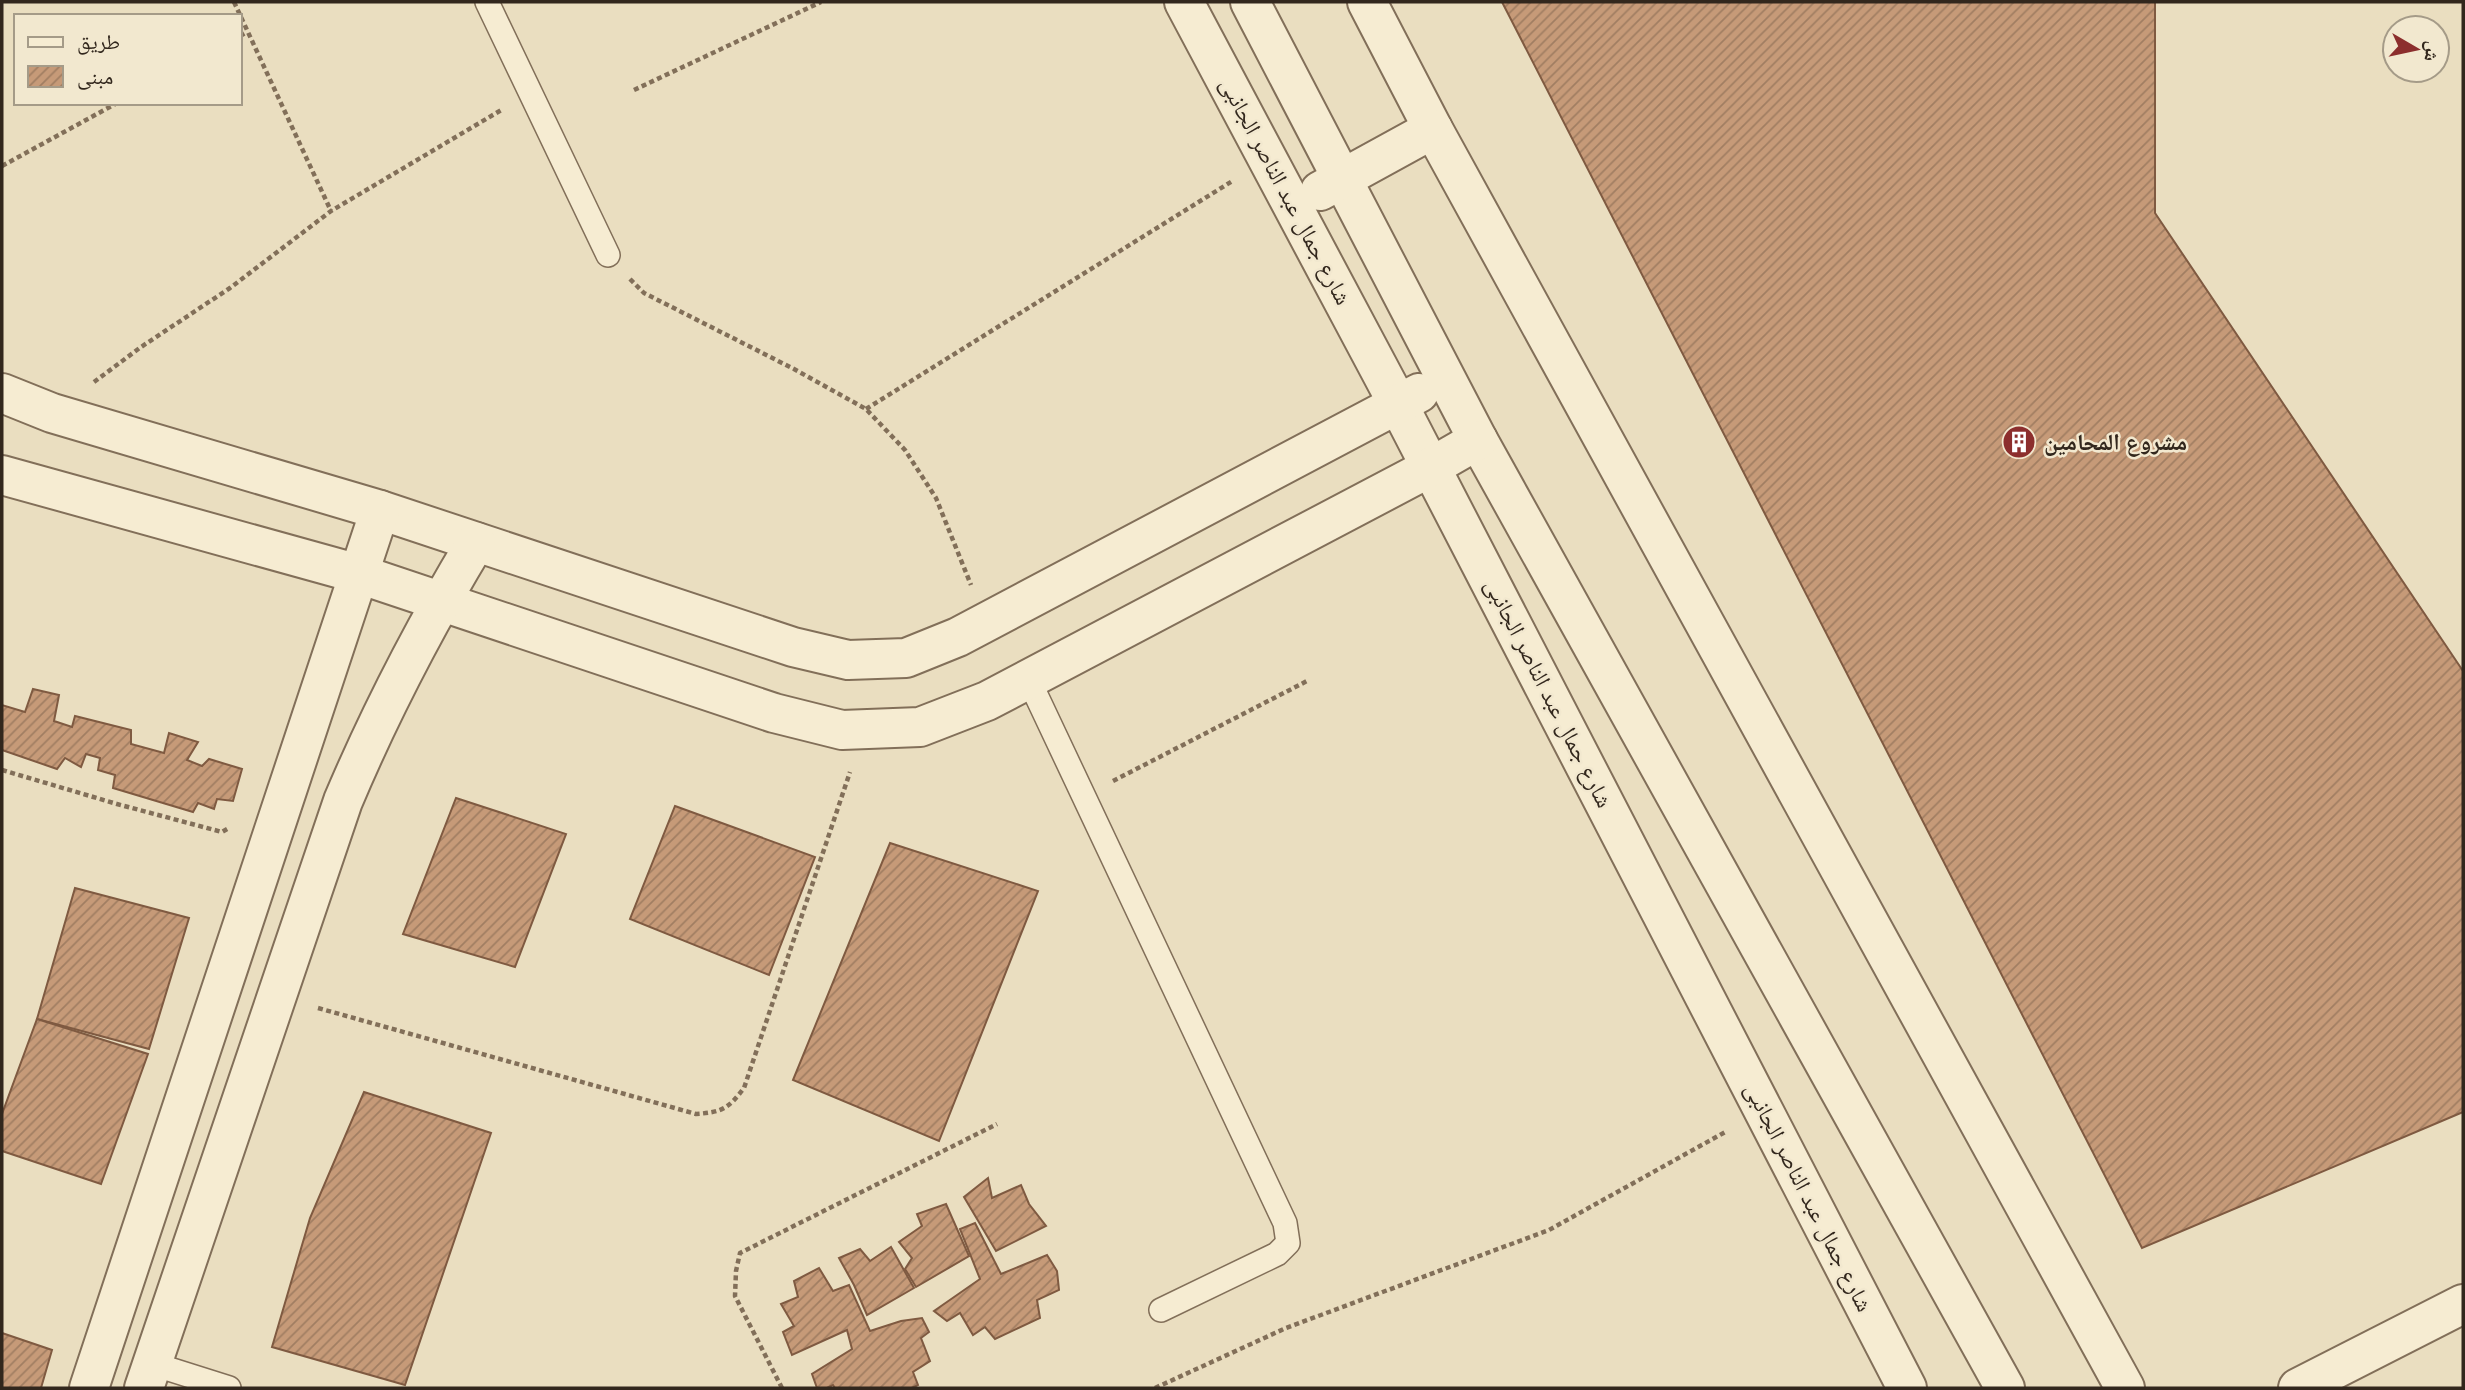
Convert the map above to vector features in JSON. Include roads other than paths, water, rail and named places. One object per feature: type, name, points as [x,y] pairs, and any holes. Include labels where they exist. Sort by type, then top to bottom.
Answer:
[{"type":"street","name":"شارع جمال عبد الناصر الجانبى","points":[[1184,2],[1431,467],[1907,1388]]},
{"type":"street","points":[[1250,2],[1478,440],[2005,1388]]},
{"type":"street","points":[[1367,2],[1433,129],[2125,1388]]},
{"type":"street","points":[[1294,205],[1433,129]]},
{"type":"street","points":[[2,393],[52,413],[380,510],[793,647],[848,660],[905,658],[958,637],[1399,406],[1445,378]]},
{"type":"street","points":[[2,475],[359,574],[774,713],[842,730],[920,727],[987,701],[1478,440]]},
{"type":"street","points":[[89,1388],[380,510]]},
{"type":"street","points":[[148,1376],[343,801],[373,731],[440,601],[475,542]]},
{"type":"street","points":[[2298,1388],[2463,1304]]},
{"type":"lane","points":[[487,2],[608,256]]},
{"type":"lane","points":[[1028,678],[1285,1223],[1288,1243],[1277,1254],[1161,1310]]},
{"type":"lane","points":[[148,1376],[229,1388]]},
{"type":"place","name":"مشروع المحامين","points":[[2019,442]]}]
